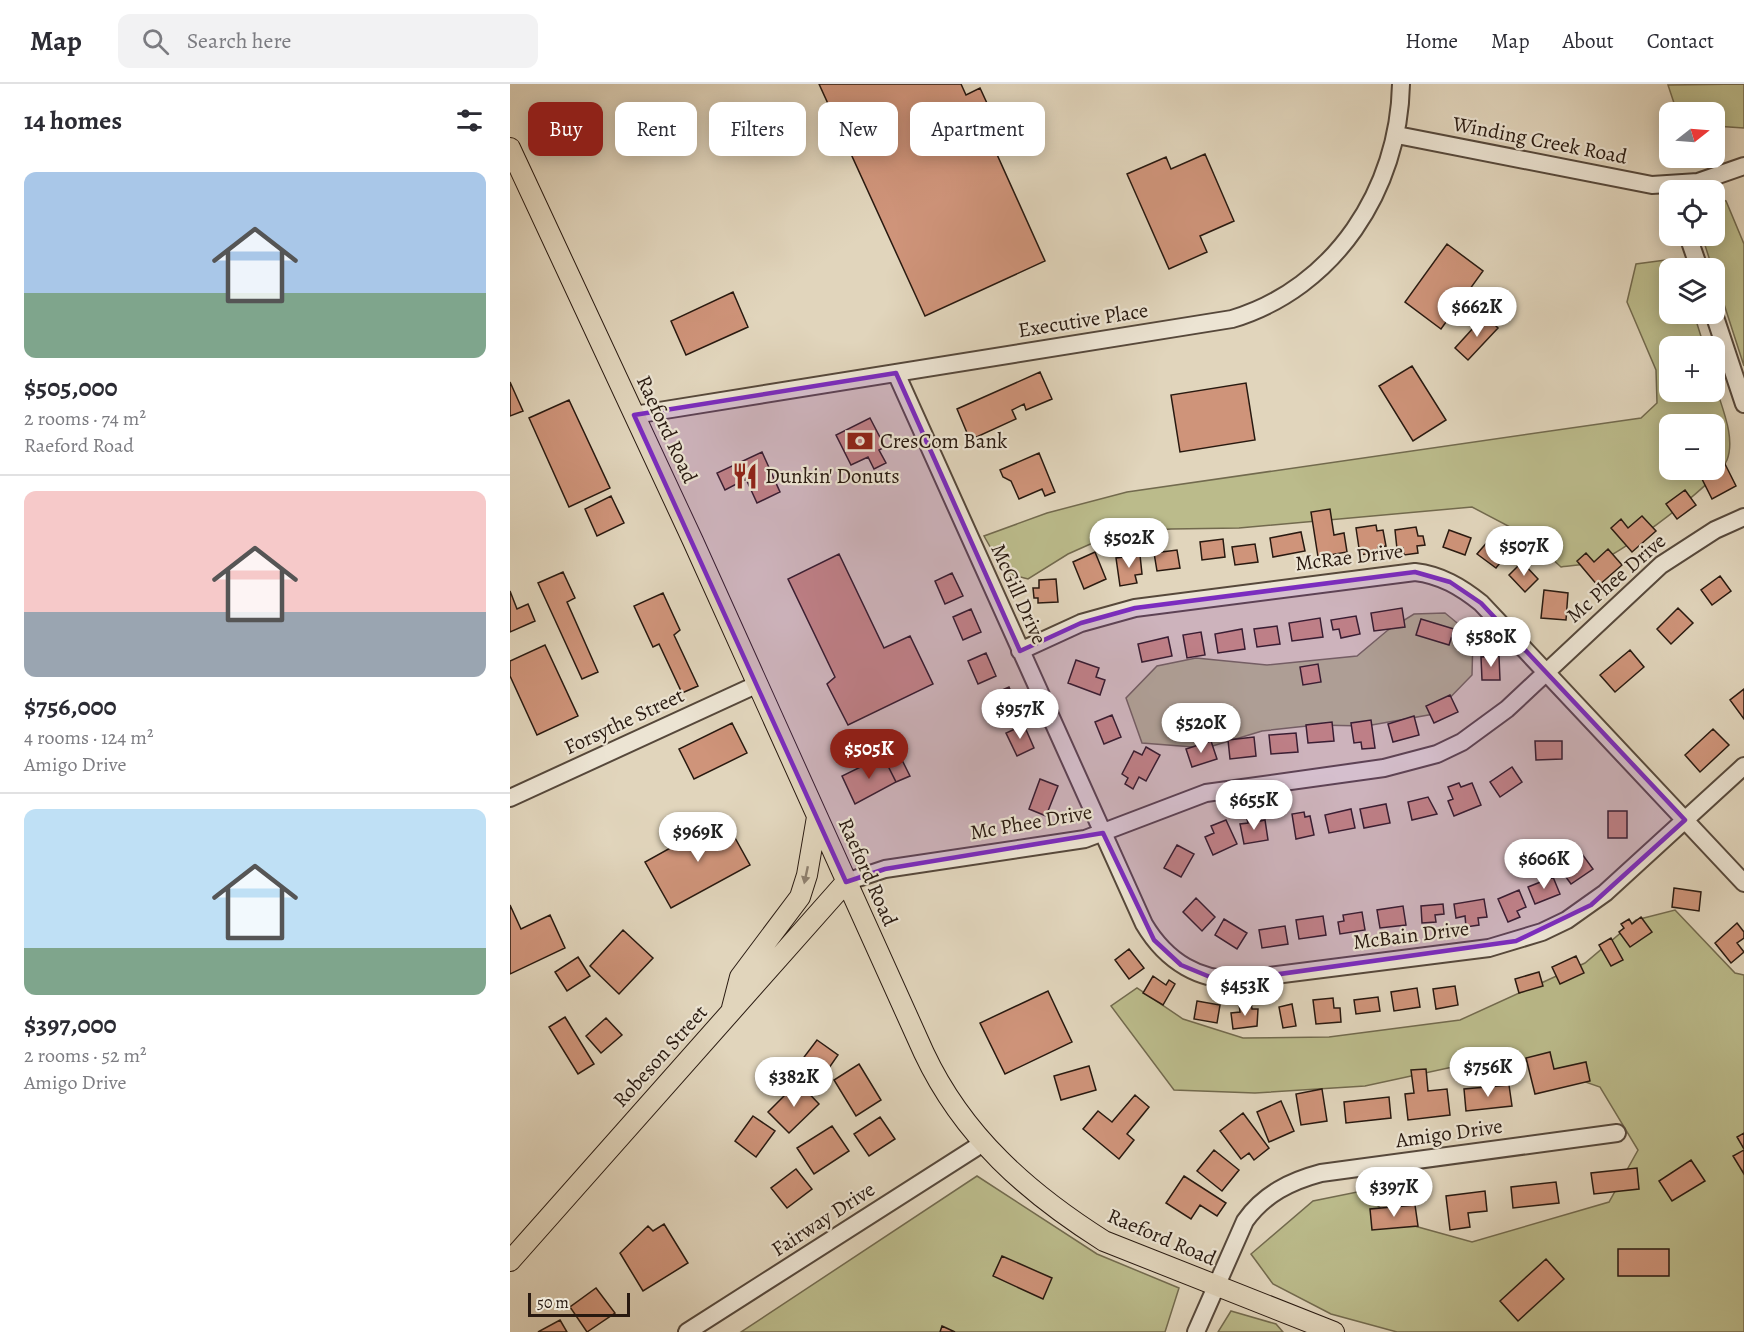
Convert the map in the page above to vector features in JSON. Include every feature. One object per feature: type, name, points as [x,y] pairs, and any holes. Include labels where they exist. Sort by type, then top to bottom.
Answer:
[{"type":"main road","name":"Raeford Road","points":[[510,148],[758,684],[927,1060],[945,1092],[983,1143],[1035,1193],[1104,1241],[1334,1332]]},
{"type":"main road","points":[[730,1013],[740,977],[800,897],[807,875],[817,817]]},
{"type":"main road","name":"Robeson Street","points":[[510,1261],[846,882]]},
{"type":"street","name":"Executive Place","points":[[634,415],[1232,320],[1275,302],[1298,287],[1345,243],[1367,213],[1380,188],[1397,135],[1401,84]]},
{"type":"street","name":"Winding Creek Road","points":[[1397,135],[1659,186]]},
{"type":"street","name":"Winding Creek Road","points":[[1704,180],[1744,166]]},
{"type":"street","points":[[1717,324],[1744,404]]},
{"type":"street","name":"McGill Drive","points":[[896,374],[1103,833]]},
{"type":"street","name":"Mc Phee Drive","points":[[846,882],[885,869],[1085,839],[1171,804],[1206,793],[1384,768],[1437,754],[1486,727],[1661,565],[1716,530],[1744,517]]},
{"type":"street","name":"McRae Drive","points":[[1020,651],[1081,623],[1135,608],[1415,572],[1433,575],[1466,591],[1744,883]]},
{"type":"street","name":"Forsythe Street","points":[[510,798],[758,684]]},
{"type":"street","name":"McBain Drive","points":[[1103,833],[1144,924],[1160,947],[1173,960],[1197,974],[1233,980],[1489,948],[1542,932],[1591,905],[1744,766]]},
{"type":"street","name":"Amigo Drive","points":[[1196,1332],[1240,1229],[1250,1213],[1271,1194],[1303,1177],[1617,1133]]},
{"type":"street","name":"Fairway Drive","points":[[687,1332],[983,1143]]},
{"type":"highlighted area","points":[[896,373],[1020,651],[1081,623],[1135,608],[1415,572],[1450,582],[1481,603],[1685,820],[1591,905],[1516,941],[1244,979],[1215,979],[1181,965],[1154,940],[1103,833],[885,869],[846,882],[634,415]]},
{"type":"green space","points":[[1744,84],[1744,128],[1725,127],[1725,102],[1674,102],[1668,85]]},
{"type":"green space","points":[[1726,201],[1744,244],[1744,366],[1725,307],[1725,258],[1709,258],[1705,246],[1725,246]]},
{"type":"green space","points":[[1659,261],[1659,324],[1697,324],[1701,336],[1659,336],[1659,402],[1721,402],[1724,414],[1659,414],[1659,480],[1710,480],[1667,517],[1609,557],[1597,562],[1561,567],[1527,536],[1472,507],[1239,528],[1115,533],[1068,554],[1028,579],[1005,573],[984,536],[1047,513],[1127,492],[1641,418],[1657,403],[1656,370],[1627,302],[1636,264]]},
{"type":"green space","points":[[1725,416],[1730,442],[1725,463]]},
{"type":"green space","points":[[1445,613],[1473,636],[1472,675],[1434,714],[1366,726],[1316,725],[1262,731],[1206,748],[1142,743],[1126,698],[1157,666],[1196,658],[1267,665],[1357,656],[1388,630],[1414,614]]},
{"type":"green space","points":[[1675,910],[1735,973],[1744,975],[1744,1332],[1397,1332],[1331,1314],[1273,1284],[1251,1254],[1313,1201],[1362,1191],[1393,1220],[1472,1242],[1609,1202],[1638,1150],[1600,1087],[1508,1055],[1365,1086],[1255,1093],[1174,1090],[1111,1006],[1137,988],[1183,1019],[1243,1038],[1329,1037],[1460,1020],[1585,963],[1636,920]]},
{"type":"green space","points":[[977,1176],[1097,1254],[1179,1288],[1165,1332],[741,1332]]},
{"type":"green space","points":[[1231,1311],[1276,1324],[1283,1332],[1218,1332]]},
{"type":"building","points":[[819,84],[961,84],[966,95],[980,88],[986,102],[910,102],[910,156],[998,156],[1045,261],[925,316],[852,156],[898,156],[898,102],[827,102]]},
{"type":"building","points":[[1205,154],[1234,221],[1200,236],[1207,252],[1169,269],[1127,174],[1166,157],[1171,169]]},
{"type":"building","points":[[1447,244],[1483,271],[1441,329],[1405,302]]},
{"type":"building","points":[[733,292],[748,327],[686,355],[671,321]]},
{"type":"building","points":[[1485,315],[1498,328],[1468,360],[1455,348]]},
{"type":"building","points":[[1412,366],[1446,420],[1413,441],[1379,386]]},
{"type":"building","points":[[1040,372],[1052,399],[1026,410],[1024,404],[1012,410],[1016,419],[970,440],[957,409]]},
{"type":"building","points":[[510,382],[523,411],[510,416]]},
{"type":"building","points":[[1246,383],[1255,440],[1180,452],[1171,395]]},
{"type":"building","points":[[569,400],[610,488],[569,507],[529,418]]},
{"type":"building","name":"CresCom Bank","points":[[870,418],[885,447],[879,450],[886,463],[874,469],[868,457],[851,465],[836,435]]},
{"type":"building","name":"Dunkin' Donuts","points":[[762,452],[780,492],[757,503],[746,479],[725,490],[717,473]]},
{"type":"building","points":[[1039,453],[1055,492],[1045,496],[1042,489],[1019,499],[1011,481],[1003,477],[1000,470]]},
{"type":"building","points":[[1725,464],[1736,486],[1712,499],[1702,480],[1725,480]]},
{"type":"building","points":[[1685,490],[1696,505],[1677,519],[1666,504]]},
{"type":"building","points":[[611,496],[624,523],[597,536],[585,509]]},
{"type":"building","points":[[1330,509],[1334,535],[1344,533],[1347,552],[1318,557],[1311,512]]},
{"type":"building","points":[[1642,516],[1656,531],[1632,552],[1611,528],[1621,519],[1628,528]]},
{"type":"building","points":[[1376,525],[1377,531],[1383,530],[1386,546],[1378,547],[1379,552],[1360,555],[1356,528]]},
{"type":"building","points":[[1416,527],[1418,536],[1423,536],[1425,545],[1417,546],[1418,553],[1404,555],[1403,548],[1397,549],[1395,530]]},
{"type":"building","points":[[1449,530],[1471,538],[1465,555],[1443,547]]},
{"type":"building","points":[[1301,532],[1305,551],[1273,557],[1270,538]]},
{"type":"building","points":[[1223,539],[1225,557],[1202,560],[1200,542]]},
{"type":"building","points":[[1489,540],[1507,554],[1496,568],[1477,554]]},
{"type":"building","points":[[1255,544],[1258,562],[1235,565],[1232,547]]},
{"type":"building","points":[[1608,549],[1622,565],[1598,586],[1577,561],[1586,553],[1594,562]]},
{"type":"building","points":[[1177,550],[1180,568],[1157,571],[1154,553]]},
{"type":"building","points":[[1095,552],[1106,579],[1084,589],[1073,562]]},
{"type":"building","points":[[839,554],[884,648],[910,636],[933,684],[848,725],[827,684],[835,677],[788,579]]},
{"type":"building","points":[[1140,555],[1142,574],[1135,575],[1137,583],[1120,586],[1116,558]]},
{"type":"building","points":[[1522,562],[1538,579],[1525,592],[1509,575]]},
{"type":"building","points":[[563,572],[575,598],[567,602],[598,672],[582,679],[538,583]]},
{"type":"building","points":[[952,573],[963,596],[945,604],[935,581]]},
{"type":"building","points":[[1720,576],[1731,591],[1712,605],[1701,590]]},
{"type":"building","points":[[1056,579],[1058,602],[1038,603],[1038,598],[1034,598],[1033,588],[1039,588],[1039,580]]},
{"type":"building","points":[[1544,590],[1568,593],[1566,620],[1541,618]]},
{"type":"building","points":[[510,591],[517,609],[528,604],[535,621],[510,632]]},
{"type":"building","points":[[663,593],[680,630],[674,635],[698,686],[682,693],[659,644],[653,647],[634,606]]},
{"type":"building","points":[[1402,608],[1405,627],[1374,631],[1371,613]]},
{"type":"building","points":[[1678,608],[1693,623],[1671,644],[1657,629]]},
{"type":"building","points":[[971,609],[981,632],[963,640],[953,617]]},
{"type":"building","points":[[1356,616],[1360,634],[1341,638],[1339,629],[1333,630],[1331,620]]},
{"type":"building","points":[[1320,618],[1323,637],[1292,641],[1289,623]]},
{"type":"building","points":[[1421,619],[1454,629],[1449,645],[1416,635]]},
{"type":"building","points":[[1277,626],[1280,644],[1257,647],[1254,629]]},
{"type":"building","points":[[1242,629],[1245,649],[1218,653],[1215,634]]},
{"type":"building","points":[[1201,632],[1205,655],[1187,658],[1183,635]]},
{"type":"building","points":[[1168,637],[1172,656],[1142,662],[1138,644]]},
{"type":"building","points":[[545,645],[578,716],[537,735],[510,676],[510,661]]},
{"type":"building","points":[[1630,650],[1644,667],[1615,692],[1600,675]]},
{"type":"building","points":[[986,653],[996,676],[978,684],[968,661]]},
{"type":"building","points":[[1499,656],[1500,680],[1482,680],[1481,657]]},
{"type":"building","points":[[1076,660],[1099,668],[1096,677],[1105,680],[1100,695],[1068,683]]},
{"type":"building","points":[[1318,664],[1321,682],[1303,685],[1300,667]]},
{"type":"building","points":[[1009,687],[1019,711],[1001,718],[991,695]]},
{"type":"building","points":[[1744,689],[1744,719],[1730,700]]},
{"type":"building","points":[[1450,695],[1458,712],[1434,723],[1426,706]]},
{"type":"building","points":[[1112,715],[1121,737],[1104,744],[1095,722]]},
{"type":"building","points":[[1414,716],[1419,735],[1393,742],[1388,724]]},
{"type":"building","points":[[1371,720],[1375,748],[1362,749],[1361,742],[1354,743],[1351,723]]},
{"type":"building","points":[[1332,722],[1334,741],[1308,743],[1306,725]]},
{"type":"building","points":[[732,723],[747,753],[694,779],[679,749]]},
{"type":"building","points":[[1024,725],[1034,748],[1017,756],[1006,733]]},
{"type":"building","points":[[1713,729],[1729,745],[1700,772],[1685,755]]},
{"type":"building","points":[[1296,733],[1298,752],[1271,754],[1269,735]]},
{"type":"building","points":[[1254,737],[1256,756],[1230,759],[1228,740]]},
{"type":"building","points":[[1211,741],[1217,759],[1192,767],[1186,749]]},
{"type":"building","points":[[1535,741],[1562,741],[1562,759],[1536,760]]},
{"type":"building","points":[[1146,747],[1160,755],[1146,781],[1139,777],[1133,789],[1125,784],[1128,778],[1122,774],[1134,751],[1142,755]]},
{"type":"building","points":[[897,750],[910,776],[896,782],[883,756]]},
{"type":"building","points":[[883,756],[896,782],[855,804],[842,776]]},
{"type":"building","points":[[1512,767],[1522,782],[1500,797],[1490,782]]},
{"type":"building","points":[[1040,779],[1058,786],[1046,816],[1029,809]]},
{"type":"building","points":[[1459,783],[1461,787],[1472,783],[1481,805],[1454,816],[1448,801],[1453,799],[1448,787]]},
{"type":"building","points":[[1428,797],[1437,814],[1412,820],[1408,802]]},
{"type":"building","points":[[1386,804],[1390,823],[1364,828],[1360,809]]},
{"type":"building","points":[[1351,809],[1355,828],[1329,833],[1325,815]]},
{"type":"building","points":[[1608,811],[1627,811],[1627,838],[1608,838]]},
{"type":"building","points":[[1304,812],[1305,817],[1310,816],[1314,835],[1296,839],[1292,814]]},
{"type":"building","points":[[1259,816],[1260,821],[1265,820],[1268,840],[1244,844],[1240,824],[1248,823],[1247,819]]},
{"type":"building","points":[[724,818],[750,865],[671,908],[645,862]]},
{"type":"building","points":[[1226,820],[1237,844],[1213,855],[1205,837],[1214,833],[1211,826]]},
{"type":"building","points":[[1177,845],[1194,854],[1181,877],[1164,868]]},
{"type":"building","points":[[1582,854],[1593,869],[1571,884],[1560,869]]},
{"type":"building","points":[[1553,877],[1560,894],[1535,904],[1528,887]]},
{"type":"building","points":[[1674,888],[1701,892],[1699,911],[1672,907]]},
{"type":"building","points":[[1519,890],[1526,907],[1517,911],[1520,917],[1508,922],[1498,899]]},
{"type":"building","points":[[1196,898],[1215,917],[1202,931],[1183,912]]},
{"type":"building","points":[[1484,899],[1487,917],[1478,918],[1479,925],[1466,927],[1465,916],[1456,918],[1454,904]]},
{"type":"building","points":[[1443,904],[1444,914],[1435,915],[1436,922],[1422,923],[1421,906]]},
{"type":"building","points":[[510,905],[521,929],[550,915],[565,948],[510,974]]},
{"type":"building","points":[[1403,906],[1406,925],[1380,928],[1377,910]]},
{"type":"building","points":[[1362,912],[1365,930],[1340,934],[1338,922],[1344,921],[1343,915]]},
{"type":"building","points":[[1323,916],[1326,935],[1299,939],[1296,920]]},
{"type":"building","points":[[1641,917],[1652,932],[1630,947],[1619,932],[1624,928],[1621,924],[1629,919],[1632,924]]},
{"type":"building","points":[[1224,919],[1247,933],[1237,949],[1215,935]]},
{"type":"building","points":[[1737,923],[1744,932],[1744,938],[1737,943],[1744,952],[1731,963],[1715,943]]},
{"type":"building","points":[[1285,926],[1288,944],[1262,948],[1259,930]]},
{"type":"building","points":[[623,930],[653,958],[619,994],[590,966]]},
{"type":"building","points":[[1611,938],[1623,960],[1611,966],[1599,945]]},
{"type":"building","points":[[1129,949],[1144,968],[1129,979],[1115,960]]},
{"type":"building","points":[[1576,956],[1584,973],[1560,984],[1552,967]]},
{"type":"building","points":[[578,957],[590,976],[567,991],[555,972]]},
{"type":"building","points":[[1539,972],[1543,986],[1519,993],[1515,979]]},
{"type":"building","points":[[1153,976],[1166,985],[1169,980],[1175,984],[1163,1005],[1143,993]]},
{"type":"building","points":[[1455,986],[1458,1005],[1436,1009],[1433,989]]},
{"type":"building","points":[[1417,988],[1420,1007],[1394,1011],[1391,992]]},
{"type":"building","points":[[1048,991],[1072,1042],[1005,1074],[980,1023]]},
{"type":"building","points":[[1378,997],[1380,1011],[1356,1014],[1354,1000]]},
{"type":"building","points":[[1333,998],[1334,1008],[1340,1008],[1341,1022],[1316,1024],[1313,1000]]},
{"type":"building","points":[[1197,1001],[1220,1005],[1217,1023],[1194,1019]]},
{"type":"building","points":[[1251,1002],[1252,1009],[1258,1009],[1257,1026],[1233,1029],[1231,1013],[1240,1012],[1239,1004]]},
{"type":"building","points":[[1292,1004],[1296,1026],[1283,1028],[1279,1007]]},
{"type":"building","points":[[565,1017],[594,1064],[578,1074],[549,1027]]},
{"type":"building","points":[[606,1018],[622,1035],[601,1053],[586,1036]]},
{"type":"building","points":[[817,1040],[838,1055],[820,1081],[798,1065]]},
{"type":"building","points":[[1550,1052],[1554,1069],[1586,1062],[1590,1081],[1535,1094],[1526,1058]]},
{"type":"building","points":[[859,1064],[881,1100],[856,1116],[834,1080]]},
{"type":"building","points":[[1089,1066],[1096,1090],[1061,1100],[1054,1076]]},
{"type":"building","points":[[1426,1069],[1428,1091],[1447,1089],[1450,1115],[1408,1120],[1405,1094],[1414,1093],[1411,1070]]},
{"type":"building","points":[[798,1082],[819,1104],[789,1133],[768,1112]]},
{"type":"building","points":[[1509,1085],[1512,1106],[1466,1111],[1464,1089]]},
{"type":"building","points":[[1322,1089],[1327,1121],[1301,1125],[1296,1094]]},
{"type":"building","points":[[1135,1095],[1149,1107],[1127,1134],[1134,1140],[1119,1159],[1083,1129],[1098,1111],[1112,1122]]},
{"type":"building","points":[[1389,1097],[1391,1118],[1346,1123],[1344,1102]]},
{"type":"building","points":[[1281,1101],[1294,1131],[1269,1142],[1257,1112]]},
{"type":"building","points":[[1243,1113],[1269,1148],[1254,1160],[1249,1153],[1241,1159],[1220,1131]]},
{"type":"building","points":[[753,1116],[775,1131],[756,1157],[735,1141]]},
{"type":"building","points":[[880,1117],[895,1139],[869,1156],[854,1134]]},
{"type":"building","points":[[832,1126],[849,1151],[814,1174],[797,1148]]},
{"type":"building","points":[[1744,1133],[1744,1149],[1737,1137]]},
{"type":"building","points":[[1214,1150],[1239,1170],[1222,1191],[1197,1171]]},
{"type":"building","points":[[1744,1150],[1744,1174],[1733,1156]]},
{"type":"building","points":[[1691,1160],[1705,1181],[1672,1201],[1659,1181]]},
{"type":"building","points":[[1637,1168],[1639,1189],[1594,1194],[1591,1173]]},
{"type":"building","points":[[796,1169],[812,1189],[787,1208],[771,1188]]},
{"type":"building","points":[[1184,1176],[1226,1203],[1217,1216],[1200,1205],[1191,1219],[1166,1203]]},
{"type":"building","points":[[1556,1182],[1559,1203],[1513,1208],[1511,1187]]},
{"type":"building","points":[[1485,1191],[1487,1211],[1468,1213],[1470,1227],[1450,1230],[1446,1196]]},
{"type":"building","points":[[1415,1205],[1418,1226],[1372,1230],[1370,1209]]},
{"type":"building","points":[[664,1224],[688,1263],[643,1291],[620,1253],[648,1226],[653,1231]]},
{"type":"building","points":[[1618,1249],[1669,1249],[1669,1276],[1618,1276]]},
{"type":"building","points":[[1002,1256],[1052,1278],[1043,1299],[993,1276]]},
{"type":"building","points":[[1546,1259],[1564,1279],[1518,1321],[1500,1301]]},
{"type":"building","points":[[596,1288],[615,1313],[587,1332],[570,1307]]},
{"type":"building","points":[[560,1320],[567,1332],[538,1332]]},
{"type":"building","points":[[942,1326],[955,1332],[940,1332]]},
{"type":"place","name":"CresCom Bank","points":[[860,441]]},
{"type":"place","name":"Dunkin' Donuts","points":[[745,476]]}]
